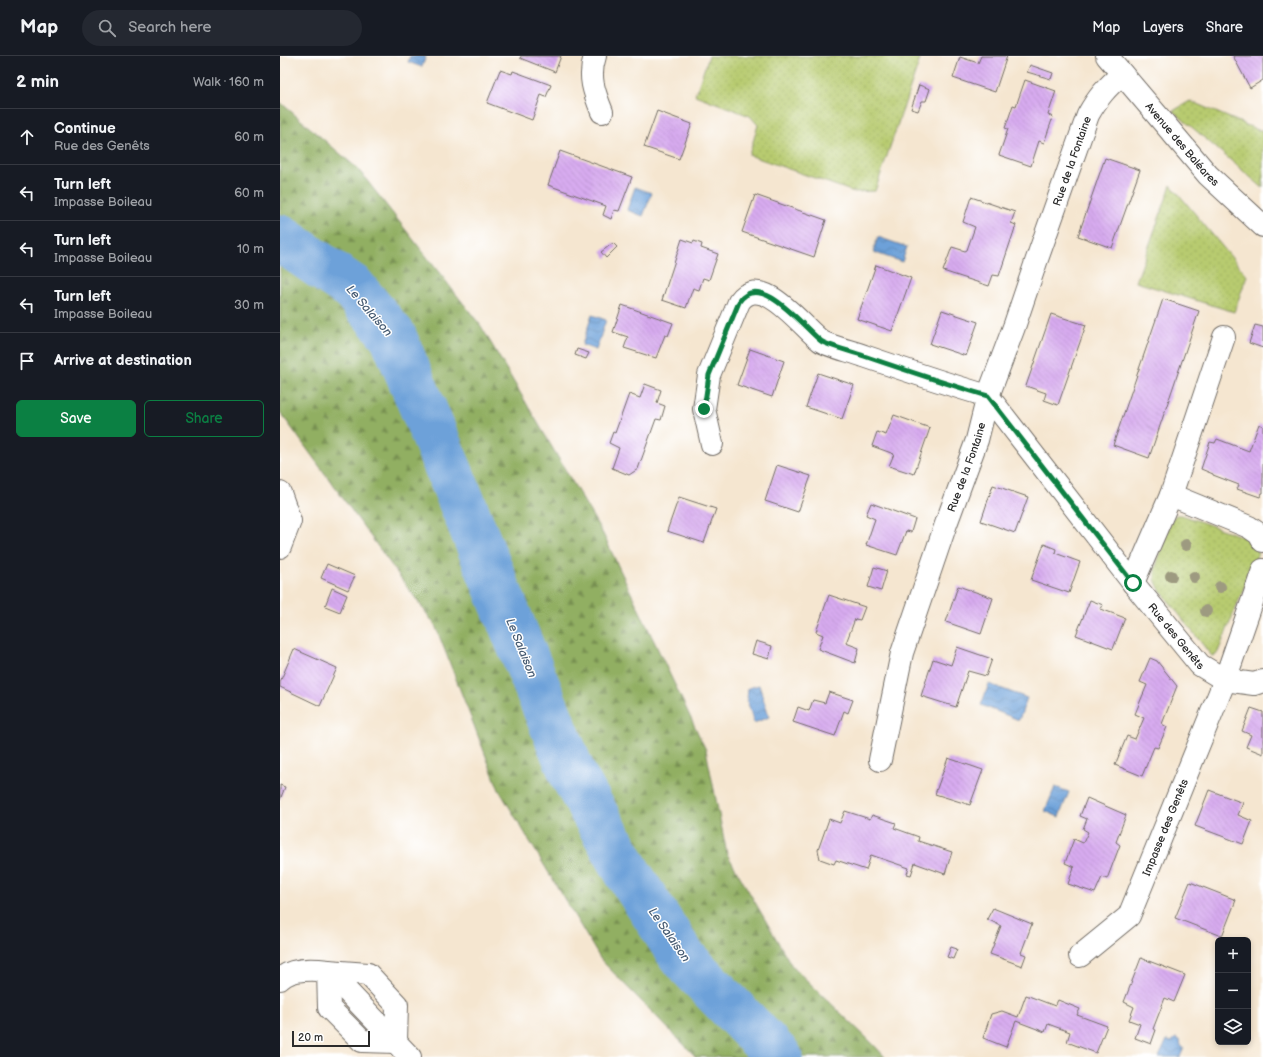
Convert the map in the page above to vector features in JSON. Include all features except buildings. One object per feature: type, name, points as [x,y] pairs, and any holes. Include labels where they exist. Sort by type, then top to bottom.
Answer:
[{"type":"street","points":[[596,56],[591,77],[594,93],[602,112]]},
{"type":"street","name":"Avenue des Baléares","points":[[1107,56],[1208,175],[1263,226]]},
{"type":"street","name":"Rue de la Fontaine","points":[[880,760],[902,653],[946,524],[977,440],[988,396],[1014,327],[1088,115],[1096,100],[1105,89],[1122,74]]},
{"type":"street","points":[[712,444],[704,409],[709,375],[739,302],[743,296],[748,293],[761,293],[776,300],[822,342],[988,396]]},
{"type":"street","points":[[1133,583],[1171,495],[1224,337]]},
{"type":"street","name":"Rue des Genêts","points":[[988,396],[1133,583],[1200,665],[1225,680],[1254,684],[1263,681]]},
{"type":"street","points":[[280,493],[290,521],[280,547]]},
{"type":"street","points":[[1171,495],[1249,527],[1259,534],[1263,541]]},
{"type":"street","points":[[1225,680],[1263,570]]},
{"type":"street","name":"Impasse des Genêts","points":[[1080,956],[1129,916],[1225,680]]},
{"type":"street","points":[[280,979],[284,975],[311,969],[328,971],[403,1050]]},
{"type":"green space","points":[[709,56],[921,56],[875,191],[854,192],[749,155],[758,125],[750,116],[695,95]]},
{"type":"green space","points":[[1190,101],[1258,130],[1263,130],[1263,188],[1173,111]]},
{"type":"green space","points":[[280,102],[358,169],[481,326],[603,534],[706,750],[727,854],[792,966],[885,1057],[696,1057],[601,960],[499,790],[435,625],[280,412]]},
{"type":"green space","points":[[1171,185],[1247,276],[1234,312],[1136,282]]},
{"type":"green space","points":[[1176,515],[1182,515],[1249,539],[1257,548],[1258,553],[1216,655],[1212,656],[1210,654],[1160,590],[1155,580],[1155,569],[1169,526],[1172,519]]},
{"type":"water","points":[[410,56],[426,56],[422,67],[408,62]]},
{"type":"water","points":[[635,187],[652,193],[643,216],[627,210]]},
{"type":"water","points":[[878,237],[907,247],[902,262],[873,252]]},
{"type":"water","points":[[592,315],[606,320],[596,350],[582,345]]},
{"type":"water","points":[[989,684],[1027,698],[1019,720],[981,705]]},
{"type":"water","points":[[759,685],[769,717],[754,723],[747,700],[748,688]]},
{"type":"water","points":[[1055,787],[1069,792],[1059,817],[1045,811]]},
{"type":"water","points":[[1176,1038],[1180,1040],[1181,1046],[1184,1048],[1180,1057],[1159,1057],[1167,1040],[1171,1042]]},
{"type":"waterway","name":"Le Salaison","points":[[280,238],[353,288],[393,336],[573,775],[628,873],[683,958],[779,1057]]},
{"type":"route","points":[[704,409],[709,375],[739,302],[743,296],[748,293],[754,292],[766,294],[776,300],[822,342],[988,396],[1133,583]]}]
